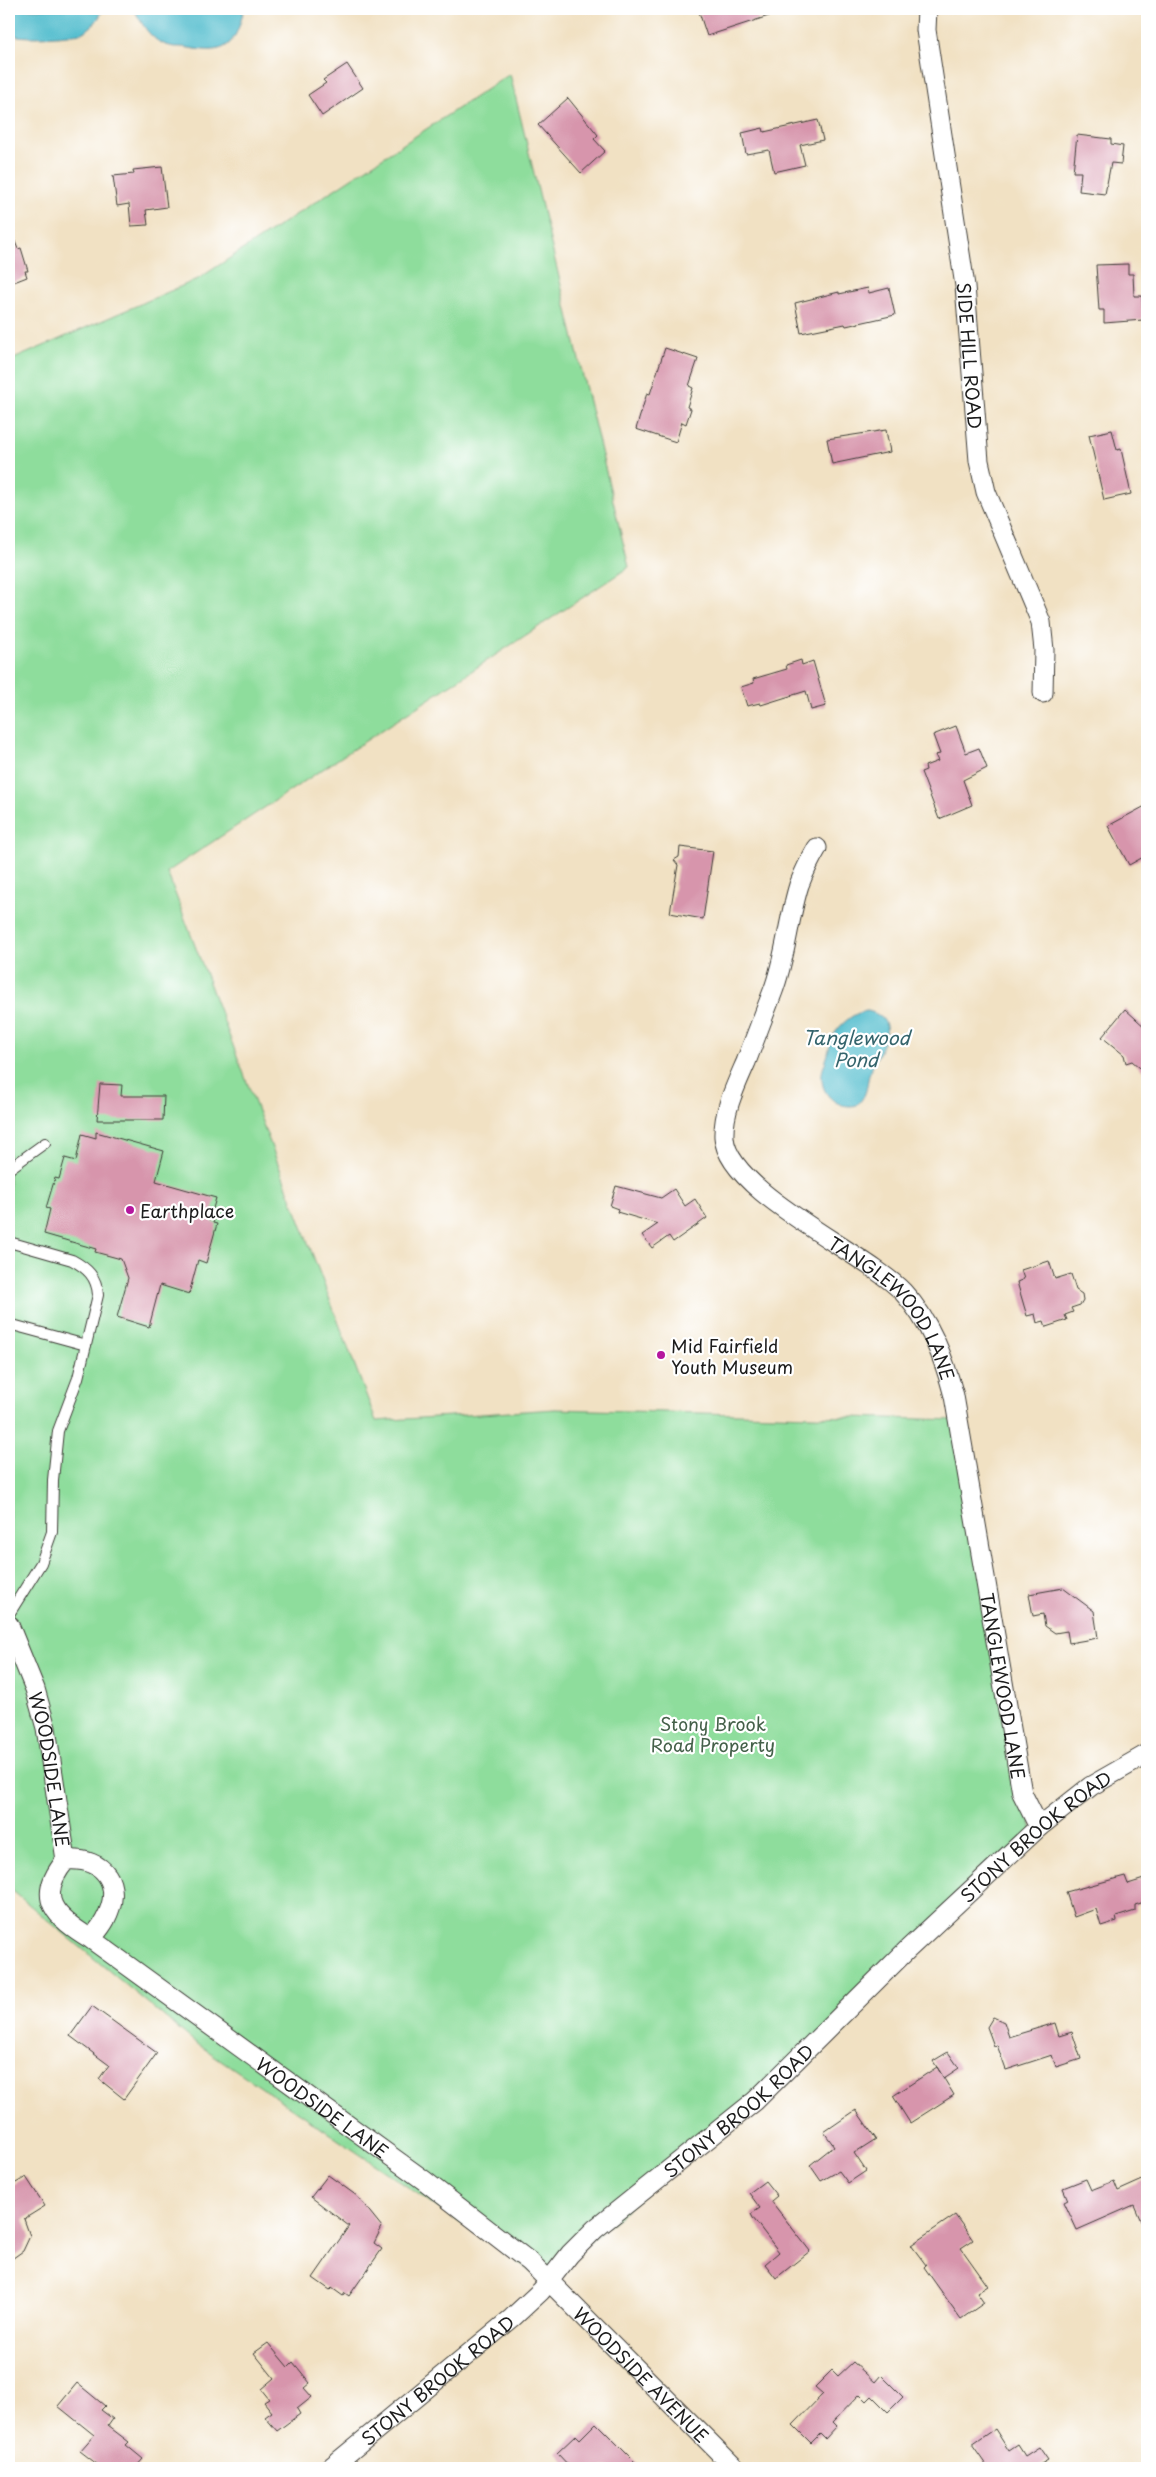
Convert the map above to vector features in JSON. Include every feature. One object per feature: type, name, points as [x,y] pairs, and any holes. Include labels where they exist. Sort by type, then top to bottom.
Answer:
[{"type":"street","name":"SIDE HILL ROAD","points":[[927,9],[928,40],[965,286],[979,461],[986,492],[1041,622],[1044,650],[1043,693]]},
{"type":"street","name":"TANGLEWOOD LANE","points":[[817,848],[798,887],[779,976],[729,1104],[724,1131],[725,1145],[749,1179],[770,1199],[898,1288],[919,1312],[932,1334],[947,1371],[954,1396],[1022,1794],[1039,1827]]},
{"type":"street","name":"WOODSIDE LANE","points":[[9,1625],[35,1688],[46,1728],[66,1860],[52,1881],[50,1893],[52,1906],[68,1924],[432,2186],[550,2280]]},
{"type":"street","name":"STONY BROOK ROAD","points":[[330,2468],[512,2318],[550,2280],[570,2254],[595,2229],[727,2125],[773,2084],[908,1949],[1039,1827],[1091,1786],[1147,1754]]},
{"type":"street","name":"WOODSIDE LANE","points":[[66,1860],[81,1858],[102,1867],[111,1884],[111,1904],[105,1920],[91,1939]]},
{"type":"street","name":"WOODSIDE AVENUE","points":[[550,2280],[735,2468]]},
{"type":"lane","points":[[9,1169],[45,1143]]},
{"type":"lane","points":[[9,1242],[72,1260],[86,1268],[96,1281],[98,1295],[78,1378],[58,1431],[52,1480],[52,1532],[41,1563],[9,1614]]},
{"type":"lane","points":[[9,1324],[86,1345]]},
{"type":"green space","name":"Stony Brook Road Property","points":[[510,74],[629,567],[167,872],[376,1421],[555,1409],[959,1420],[1032,1830],[819,2040],[546,2281],[196,2043],[9,1888],[9,361],[198,279]]},
{"type":"water","points":[[11,9],[103,9],[90,28],[83,32],[70,35],[37,37],[14,35]]},
{"type":"water","points":[[134,9],[244,9],[237,32],[227,45],[212,50],[202,50],[172,47],[157,41],[140,21]]},
{"type":"water","name":"Tanglewood Pond","points":[[868,1011],[879,1015],[884,1021],[886,1037],[869,1074],[864,1096],[857,1105],[844,1105],[833,1100],[825,1091],[822,1071],[831,1041],[838,1029],[852,1016]]},
{"type":"building","points":[[698,9],[781,9],[781,12],[707,36]]},
{"type":"building","points":[[347,64],[363,88],[322,116],[308,95],[326,83],[323,80]]},
{"type":"building","points":[[568,98],[598,135],[594,139],[605,151],[581,173],[538,125]]},
{"type":"building","points":[[818,120],[823,140],[800,145],[805,165],[774,172],[769,150],[746,154],[742,133],[763,128],[764,132]]},
{"type":"building","points":[[1077,135],[1111,139],[1111,144],[1123,146],[1121,164],[1111,163],[1105,194],[1079,191],[1081,172],[1073,172]]},
{"type":"building","points":[[162,167],[167,207],[146,210],[148,225],[131,226],[129,204],[117,206],[113,176],[134,174],[133,170]]},
{"type":"building","points":[[9,227],[18,249],[21,248],[28,271],[25,271],[27,277],[9,284]]},
{"type":"building","points":[[1128,264],[1128,274],[1133,274],[1134,296],[1142,296],[1143,320],[1104,323],[1104,310],[1099,310],[1096,265]]},
{"type":"building","points":[[868,288],[869,293],[889,288],[895,315],[846,326],[845,324],[801,333],[795,303],[839,292],[839,294]]},
{"type":"building","points":[[665,348],[698,359],[689,386],[693,388],[687,407],[691,409],[686,424],[682,422],[676,442],[636,429],[647,393],[650,394]]},
{"type":"building","points":[[886,430],[890,452],[832,464],[827,439]]},
{"type":"building","points":[[1112,430],[1117,450],[1121,449],[1131,494],[1104,500],[1089,435]]},
{"type":"building","points":[[801,660],[802,665],[813,661],[826,706],[811,710],[806,691],[761,705],[760,703],[747,706],[741,687],[754,683],[753,679],[787,669],[786,665]]},
{"type":"building","points":[[956,726],[966,753],[979,748],[987,768],[963,780],[972,805],[939,819],[921,772],[926,770],[925,766],[938,761],[935,755],[940,754],[933,735]]},
{"type":"building","points":[[1147,805],[1147,855],[1129,865],[1108,826]]},
{"type":"building","points":[[680,847],[713,851],[703,919],[670,913],[678,865],[674,860],[679,857]]},
{"type":"building","points":[[1125,1009],[1147,1029],[1147,1074],[1132,1061],[1126,1063],[1124,1055],[1102,1037]]},
{"type":"building","points":[[100,1084],[122,1085],[121,1096],[164,1096],[163,1120],[97,1120]]},
{"type":"building","points":[[96,1132],[164,1151],[156,1181],[216,1198],[212,1212],[216,1213],[213,1223],[217,1224],[206,1263],[198,1260],[189,1294],[160,1285],[149,1327],[117,1317],[128,1278],[121,1259],[95,1252],[96,1249],[44,1234],[50,1209],[46,1208],[55,1178],[59,1179],[65,1158],[76,1161],[82,1134],[96,1138]]},
{"type":"building","points":[[616,1186],[661,1198],[674,1189],[685,1206],[695,1199],[707,1218],[673,1242],[669,1236],[652,1248],[642,1235],[658,1224],[617,1212],[618,1209],[610,1206]]},
{"type":"building","points":[[1049,1261],[1055,1279],[1071,1274],[1076,1290],[1082,1294],[1083,1300],[1080,1305],[1071,1308],[1073,1312],[1065,1315],[1067,1320],[1046,1327],[1044,1321],[1037,1323],[1035,1314],[1027,1316],[1017,1282],[1024,1279],[1021,1270]]},
{"type":"building","points":[[1063,1588],[1094,1611],[1098,1638],[1069,1643],[1067,1631],[1055,1633],[1045,1626],[1043,1614],[1033,1616],[1029,1594]]},
{"type":"building","points":[[1125,1876],[1128,1884],[1147,1878],[1147,1901],[1135,1905],[1135,1911],[1116,1917],[1117,1921],[1101,1926],[1096,1909],[1074,1917],[1066,1892]]},
{"type":"building","points":[[92,2006],[157,2053],[124,2099],[99,2079],[109,2065],[70,2036]]},
{"type":"building","points":[[993,2017],[1004,2022],[1009,2037],[1055,2023],[1059,2036],[1072,2032],[1081,2059],[1056,2067],[1052,2055],[1006,2070],[997,2045],[994,2046],[987,2027]]},
{"type":"building","points":[[948,2052],[959,2068],[944,2078],[933,2061]]},
{"type":"building","points":[[937,2067],[954,2095],[910,2123],[893,2096]]},
{"type":"building","points":[[856,2110],[876,2139],[854,2153],[866,2171],[848,2183],[839,2171],[821,2181],[810,2165],[834,2146],[824,2132]]},
{"type":"building","points":[[328,2175],[357,2196],[382,2227],[374,2243],[382,2249],[349,2296],[345,2293],[343,2296],[332,2288],[330,2290],[313,2278],[349,2226],[311,2197]]},
{"type":"building","points":[[26,2177],[45,2206],[24,2219],[30,2236],[23,2251],[9,2261],[9,2187]]},
{"type":"building","points":[[1147,2178],[1147,2235],[1134,2205],[1077,2230],[1064,2202],[1068,2200],[1063,2188],[1086,2179],[1091,2190],[1114,2181],[1118,2191]]},
{"type":"building","points":[[765,2181],[777,2196],[771,2201],[810,2251],[776,2278],[765,2264],[779,2252],[751,2214],[760,2208],[749,2193]]},
{"type":"building","points":[[955,2215],[973,2240],[961,2248],[988,2286],[977,2293],[984,2303],[961,2319],[924,2267],[926,2265],[911,2245]]},
{"type":"building","points":[[268,2343],[288,2367],[293,2362],[310,2383],[304,2388],[312,2397],[297,2409],[300,2414],[277,2431],[265,2417],[272,2412],[264,2402],[269,2399],[261,2389],[274,2378],[254,2353]]},
{"type":"building","points":[[853,2362],[875,2382],[881,2375],[903,2397],[888,2412],[872,2396],[867,2401],[860,2394],[833,2422],[837,2426],[825,2439],[820,2434],[811,2443],[793,2425],[823,2394],[815,2387],[832,2370],[838,2376]]},
{"type":"building","points":[[77,2383],[105,2406],[101,2410],[113,2419],[108,2426],[129,2442],[126,2445],[143,2459],[135,2468],[102,2468],[80,2451],[94,2435],[58,2406]]},
{"type":"building","points":[[596,2423],[641,2468],[571,2468],[557,2453],[576,2435],[580,2439]]},
{"type":"building","points":[[995,2429],[1009,2451],[1018,2445],[1025,2456],[1039,2447],[1048,2460],[1034,2468],[981,2468],[986,2465],[972,2445]]},
{"type":"place","name":"Earthplace","points":[[130,1210]]},
{"type":"place","name":"Mid Fairfield Youth Museum","points":[[661,1355]]}]
